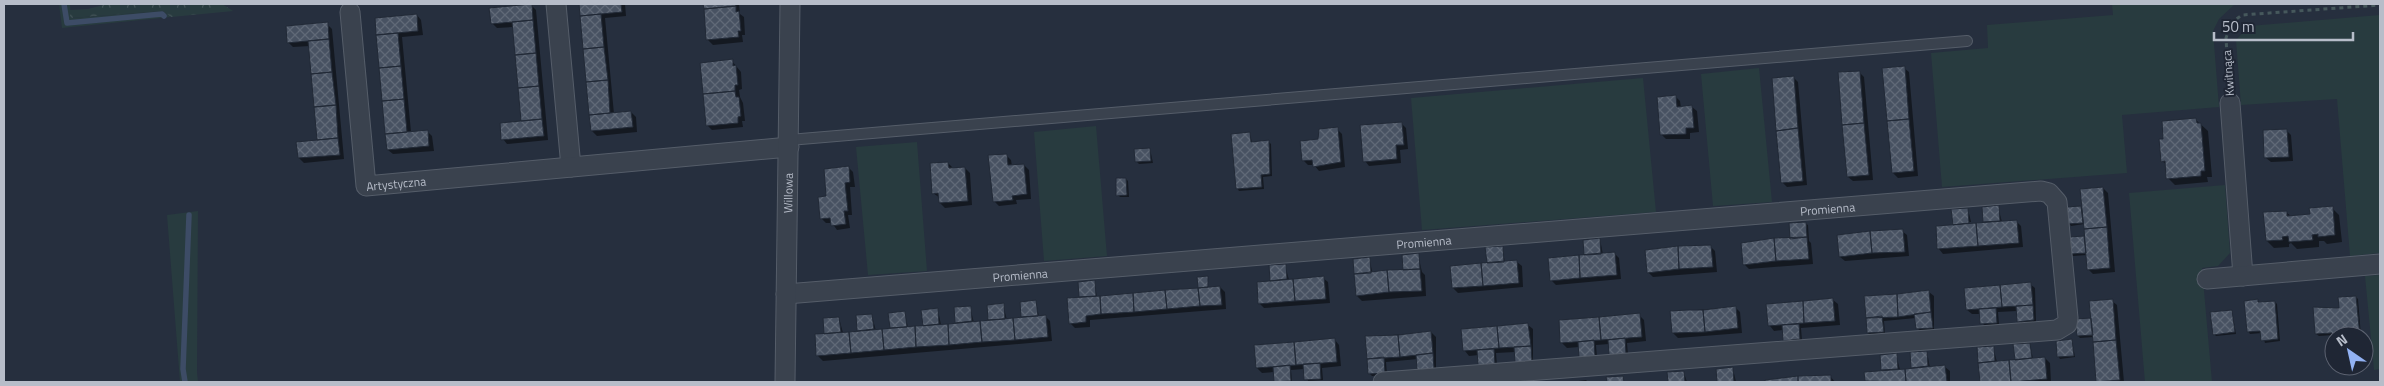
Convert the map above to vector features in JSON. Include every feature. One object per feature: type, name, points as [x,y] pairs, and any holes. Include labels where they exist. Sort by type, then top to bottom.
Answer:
[{"type":"street","points":[[556,4],[571,167]]},
{"type":"street","name":"Willowa","points":[[785,382],[790,4]]},
{"type":"street","name":"Artystyczna","points":[[350,12],[366,186],[789,144]]},
{"type":"street","name":"Kwitnąca","points":[[2230,103],[2243,276]]},
{"type":"street","name":"Promienna","points":[[786,294],[2040,191],[2049,193],[2057,202],[2068,318],[2067,324],[2057,330],[1384,382]]},
{"type":"street","points":[[2207,279],[2380,264]]},
{"type":"lane","points":[[789,144],[1967,41]]},
{"type":"path","name":"Kwitnąca","points":[[2230,103],[2226,38],[2232,22],[2242,15],[2380,5]]},
{"type":"green space","points":[[59,4],[70,4],[71,18],[163,11],[171,17],[62,28]]},
{"type":"green space","points":[[107,4],[222,4],[233,11],[171,17],[163,11],[70,18],[70,10],[88,9]]},
{"type":"green space","points":[[2112,4],[2235,4],[2219,19],[2213,31],[2219,107],[2122,115],[2127,173],[1942,187],[1931,53],[1988,48],[1987,25],[2113,15]]},
{"type":"green space","points":[[2380,15],[2380,253],[2350,256],[2337,99],[2241,105],[2236,40],[2249,26]]},
{"type":"green space","points":[[1759,68],[1772,202],[1713,206],[1701,74]]},
{"type":"green space","points":[[1643,78],[1656,212],[1422,230],[1411,98]]},
{"type":"green space","points":[[1096,126],[1107,256],[1044,261],[1034,132]]},
{"type":"green space","points":[[917,142],[927,271],[868,275],[856,147]]},
{"type":"green space","points":[[2225,185],[2230,253],[2218,266],[2202,268],[2212,382],[2145,382],[2129,193]]},
{"type":"green space","points":[[198,211],[198,382],[180,382],[167,215]]},
{"type":"green space","points":[[2380,275],[2380,369],[2374,370],[2374,326],[2370,326],[2365,276]]},
{"type":"building","points":[[532,4],[533,20],[491,24],[489,8]]},
{"type":"building","points":[[579,4],[621,4],[622,12],[580,16]]},
{"type":"building","points":[[703,4],[735,4],[736,6],[704,9]]},
{"type":"building","points":[[736,6],[736,12],[739,11],[741,31],[738,31],[739,37],[706,40],[704,9]]},
{"type":"building","points":[[417,14],[418,31],[376,35],[375,18]]},
{"type":"building","points":[[601,14],[604,47],[583,49],[580,16]]},
{"type":"building","points":[[533,20],[536,53],[515,55],[512,22]]},
{"type":"building","points":[[328,22],[329,39],[287,43],[286,26]]},
{"type":"building","points":[[398,33],[401,66],[379,68],[376,35]]},
{"type":"building","points":[[329,39],[332,72],[311,74],[308,41]]},
{"type":"building","points":[[604,47],[608,80],[586,82],[583,49]]},
{"type":"building","points":[[536,53],[539,86],[518,88],[515,55]]},
{"type":"building","points":[[733,59],[733,66],[736,65],[738,85],[735,85],[735,91],[703,94],[700,63]]},
{"type":"building","points":[[401,66],[404,99],[382,101],[379,68]]},
{"type":"building","points":[[1905,66],[1909,119],[1887,121],[1882,68]]},
{"type":"building","points":[[1860,71],[1864,123],[1842,125],[1838,72]]},
{"type":"building","points":[[332,72],[336,105],[314,107],[311,74]]},
{"type":"building","points":[[1794,76],[1798,128],[1776,131],[1772,78]]},
{"type":"building","points":[[608,80],[610,113],[589,115],[586,82]]},
{"type":"building","points":[[539,86],[542,119],[521,121],[518,88]]},
{"type":"building","points":[[735,91],[736,97],[739,97],[741,116],[738,117],[738,123],[706,126],[703,94]]},
{"type":"building","points":[[1676,95],[1677,107],[1692,105],[1694,128],[1686,128],[1686,134],[1660,135],[1657,97]]},
{"type":"building","points":[[404,99],[407,132],[385,134],[382,101]]},
{"type":"building","points":[[336,105],[338,138],[317,140],[314,107]]},
{"type":"building","points":[[631,111],[633,127],[591,131],[589,115]]},
{"type":"building","points":[[2196,118],[2197,123],[2201,123],[2205,171],[2201,171],[2201,176],[2166,179],[2165,161],[2161,162],[2159,139],[2163,139],[2162,121]]},
{"type":"building","points":[[542,119],[544,136],[501,140],[500,123]]},
{"type":"building","points":[[1909,119],[1914,171],[1892,173],[1887,121]]},
{"type":"building","points":[[1402,122],[1404,145],[1396,145],[1397,159],[1363,162],[1360,125]]},
{"type":"building","points":[[1864,123],[1869,175],[1847,177],[1842,125]]},
{"type":"building","points":[[1338,127],[1341,162],[1313,167],[1312,160],[1302,161],[1300,141],[1318,139],[1319,129]]},
{"type":"building","points":[[1798,128],[1803,181],[1781,183],[1776,131]]},
{"type":"building","points":[[2287,129],[2289,157],[2264,158],[2263,130]]},
{"type":"building","points":[[428,130],[429,146],[387,150],[385,134]]},
{"type":"building","points":[[1250,132],[1251,142],[1269,140],[1270,174],[1261,175],[1262,187],[1236,189],[1231,134]]},
{"type":"building","points":[[338,138],[340,155],[298,158],[296,142]]},
{"type":"building","points":[[1150,148],[1151,161],[1135,162],[1134,149]]},
{"type":"building","points":[[1007,154],[1008,165],[1024,164],[1027,194],[1012,196],[1013,200],[993,202],[988,155]]},
{"type":"building","points":[[948,162],[949,168],[965,167],[968,201],[939,203],[938,193],[932,194],[930,163]]},
{"type":"building","points":[[849,166],[850,182],[845,183],[848,211],[844,211],[846,224],[831,226],[830,218],[820,219],[818,197],[826,196],[824,169]]},
{"type":"building","points":[[1116,178],[1126,178],[1127,195],[1116,196]]},
{"type":"building","points":[[2103,187],[2107,227],[2084,229],[2080,189]]},
{"type":"building","points":[[1999,205],[2000,221],[1983,222],[1982,207]]},
{"type":"building","points":[[2081,206],[2083,223],[2067,224],[2066,207]]},
{"type":"building","points":[[2333,206],[2335,235],[2318,237],[2318,234],[2312,235],[2313,240],[2289,242],[2288,236],[2282,237],[2283,240],[2266,241],[2263,212],[2287,211],[2287,216],[2310,214],[2309,208]]},
{"type":"building","points":[[1968,208],[1969,223],[1953,225],[1951,209]]},
{"type":"building","points":[[2017,220],[2019,243],[1978,246],[1976,223]]},
{"type":"building","points":[[1806,222],[1807,237],[1790,239],[1789,223]]},
{"type":"building","points":[[1976,223],[1978,246],[1937,249],[1936,226]]},
{"type":"building","points":[[2107,227],[2110,268],[2087,270],[2084,229]]},
{"type":"building","points":[[1903,229],[1905,252],[1872,253],[1870,231]]},
{"type":"building","points":[[1870,231],[1872,253],[1839,257],[1837,235]]},
{"type":"building","points":[[2084,236],[2086,253],[2070,254],[2069,237]]},
{"type":"building","points":[[1807,237],[1809,259],[1776,261],[1774,238]]},
{"type":"building","points":[[1600,238],[1601,254],[1584,255],[1583,240]]},
{"type":"building","points":[[1774,238],[1776,261],[1743,265],[1741,243]]},
{"type":"building","points":[[1711,245],[1713,267],[1679,269],[1678,246]]},
{"type":"building","points":[[1503,246],[1504,262],[1487,263],[1485,247]]},
{"type":"building","points":[[1678,246],[1679,269],[1647,273],[1645,250]]},
{"type":"building","points":[[1615,252],[1617,275],[1580,278],[1579,255]]},
{"type":"building","points":[[1419,253],[1420,269],[1403,270],[1402,255]]},
{"type":"building","points":[[1579,255],[1580,278],[1550,281],[1548,258]]},
{"type":"building","points":[[1370,257],[1371,273],[1354,274],[1353,259]]},
{"type":"building","points":[[1517,260],[1519,283],[1483,286],[1481,263]]},
{"type":"building","points":[[1481,263],[1483,286],[1452,288],[1450,266]]},
{"type":"building","points":[[1286,264],[1287,279],[1270,281],[1269,265]]},
{"type":"building","points":[[1420,269],[1422,291],[1389,292],[1387,270]]},
{"type":"building","points":[[1387,270],[1389,292],[1356,296],[1354,274]]},
{"type":"building","points":[[1208,276],[1208,287],[1198,288],[1197,277]]},
{"type":"building","points":[[1324,276],[1326,299],[1295,301],[1293,279]]},
{"type":"building","points":[[1293,279],[1295,301],[1258,304],[1257,282]]},
{"type":"building","points":[[1095,280],[1096,296],[1079,297],[1078,282]]},
{"type":"building","points":[[2031,282],[2033,305],[2002,307],[2000,285]]},
{"type":"building","points":[[2000,285],[2002,307],[1966,310],[1964,288]]},
{"type":"building","points":[[1220,286],[1222,305],[1200,306],[1198,288]]},
{"type":"building","points":[[1198,288],[1200,306],[1167,309],[1165,290]]},
{"type":"building","points":[[1165,290],[1167,309],[1134,312],[1133,293]]},
{"type":"building","points":[[1929,290],[1931,312],[1898,317],[1897,294]]},
{"type":"building","points":[[1133,293],[1134,312],[1101,314],[1100,296]]},
{"type":"building","points":[[1897,294],[1898,317],[1866,318],[1864,296]]},
{"type":"building","points":[[1100,296],[1101,314],[1086,316],[1086,322],[1069,324],[1067,298]]},
{"type":"building","points":[[2356,296],[2359,326],[2324,326],[2324,333],[2315,334],[2313,307],[2339,308],[2338,297]]},
{"type":"building","points":[[1833,298],[1835,321],[1804,323],[1803,301]]},
{"type":"building","points":[[2113,299],[2116,340],[2093,342],[2089,301]]},
{"type":"building","points":[[2258,299],[2258,302],[2275,301],[2278,339],[2261,341],[2260,331],[2247,332],[2244,301]]},
{"type":"building","points":[[1036,300],[1038,316],[1021,317],[1020,302]]},
{"type":"building","points":[[1803,301],[1804,323],[1768,326],[1766,304]]},
{"type":"building","points":[[1004,303],[1005,319],[988,320],[987,305]]},
{"type":"building","points":[[2033,305],[2034,320],[2017,322],[2016,306]]},
{"type":"building","points":[[971,306],[972,321],[955,323],[954,307]]},
{"type":"building","points":[[1736,306],[1738,328],[1705,332],[1703,310]]},
{"type":"building","points":[[938,308],[939,324],[923,326],[921,310]]},
{"type":"building","points":[[1996,308],[1997,323],[1980,324],[1979,309]]},
{"type":"building","points":[[1703,310],[1705,332],[1672,333],[1670,311]]},
{"type":"building","points":[[2232,310],[2235,332],[2213,335],[2210,312]]},
{"type":"building","points":[[905,311],[907,327],[890,328],[888,313]]},
{"type":"building","points":[[1931,312],[1933,328],[1916,329],[1914,314]]},
{"type":"building","points":[[1640,313],[1642,337],[1601,340],[1599,317]]},
{"type":"building","points":[[872,314],[874,329],[857,331],[856,315]]},
{"type":"building","points":[[1046,315],[1048,337],[1015,340],[1013,318]]},
{"type":"building","points":[[1882,316],[1884,332],[1867,333],[1866,318]]},
{"type":"building","points":[[839,317],[841,332],[824,334],[823,318]]},
{"type":"building","points":[[1599,317],[1601,340],[1560,343],[1559,320]]},
{"type":"building","points":[[1013,318],[1015,340],[982,342],[980,321]]},
{"type":"building","points":[[2091,318],[2093,335],[2077,336],[2075,319]]},
{"type":"building","points":[[980,321],[982,342],[949,345],[948,324]]},
{"type":"building","points":[[1528,323],[1531,346],[1499,348],[1497,326]]},
{"type":"building","points":[[948,324],[949,345],[916,347],[915,326]]},
{"type":"building","points":[[1799,324],[1800,339],[1783,341],[1782,325]]},
{"type":"building","points":[[915,326],[916,347],[884,350],[882,329]]},
{"type":"building","points":[[1497,326],[1499,348],[1463,351],[1461,329]]},
{"type":"building","points":[[882,329],[884,350],[851,353],[849,332]]},
{"type":"building","points":[[1431,331],[1433,353],[1400,357],[1398,335]]},
{"type":"building","points":[[849,332],[851,353],[816,356],[815,334]]},
{"type":"building","points":[[1398,335],[1400,357],[1367,359],[1365,336]]},
{"type":"building","points":[[1335,338],[1337,362],[1296,365],[1294,342]]},
{"type":"building","points":[[1625,338],[1626,354],[1609,355],[1608,340]]},
{"type":"building","points":[[2072,339],[2074,356],[2057,357],[2056,341]]},
{"type":"building","points":[[1594,340],[1595,356],[1579,358],[1578,342]]},
{"type":"building","points":[[2116,340],[2120,380],[2096,382],[2093,342]]},
{"type":"building","points":[[1294,342],[1296,365],[1256,368],[1254,345]]},
{"type":"building","points":[[2030,343],[2032,358],[2015,360],[2013,344]]},
{"type":"building","points":[[1531,346],[1532,361],[1515,363],[1514,347]]},
{"type":"building","points":[[1994,346],[1995,361],[1978,363],[1977,347]]},
{"type":"building","points":[[1494,349],[1495,364],[1478,365],[1477,350]]},
{"type":"building","points":[[1927,351],[1928,366],[1911,368],[1910,352]]},
{"type":"building","points":[[1433,353],[1434,369],[1417,370],[1416,355]]},
{"type":"building","points":[[1897,353],[1898,369],[1881,370],[1880,355]]},
{"type":"building","points":[[1384,357],[1385,373],[1368,374],[1367,359]]},
{"type":"building","points":[[2045,357],[2047,379],[2011,382],[2009,360]]},
{"type":"building","points":[[2009,360],[2011,382],[1980,382],[1978,363]]},
{"type":"building","points":[[1320,363],[1321,379],[1304,380],[1303,364]]},
{"type":"building","points":[[1290,365],[1291,381],[1274,382],[1273,367]]},
{"type":"building","points":[[1945,365],[1947,382],[1906,382],[1905,369]]},
{"type":"building","points":[[1733,367],[1734,382],[1717,382],[1716,369]]},
{"type":"building","points":[[1905,369],[1906,382],[1865,381],[1864,372]]},
{"type":"building","points":[[1684,371],[1685,382],[1668,382],[1667,372]]},
{"type":"building","points":[[1831,375],[1831,382],[1798,382],[1798,376]]},
{"type":"building","points":[[1623,376],[1624,382],[1607,382],[1606,377]]},
{"type":"building","points":[[1798,376],[1798,382],[1765,382],[1765,380]]},
{"type":"waterway","points":[[64,4],[67,23],[162,14],[164,16]]},
{"type":"waterway","points":[[185,382],[183,369],[189,215]]}]
